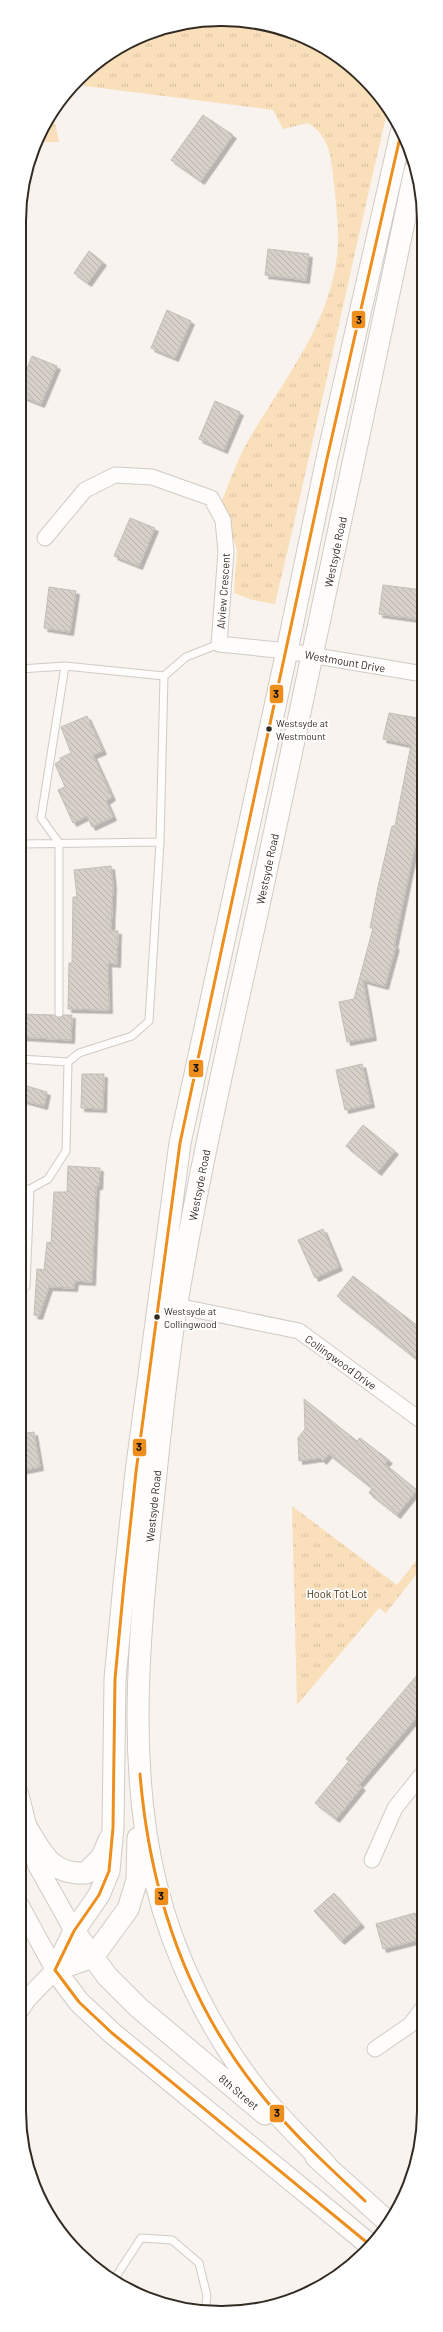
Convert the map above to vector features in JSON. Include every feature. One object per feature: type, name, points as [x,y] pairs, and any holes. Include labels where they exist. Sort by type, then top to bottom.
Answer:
[{"type":"main road","name":"Westsyde Road","points":[[326,2166],[258,2091],[224,2044],[199,1997],[178,1949],[157,1888],[148,1845],[140,1776],[139,1678],[144,1583],[180,1143],[287,651],[326,463],[399,141]]},
{"type":"main road","name":"Westsyde Road","points":[[55,1970],[74,1931],[99,1895],[109,1871],[113,1828],[115,1679],[136,1472],[167,1304],[211,1125],[313,655],[413,181]]},
{"type":"main road","points":[[140,1776],[137,1880],[128,1909],[92,1958],[55,1970],[79,2002],[112,2033],[366,2242]]},
{"type":"main road","points":[[26,1825],[45,1858],[58,1869],[72,1874],[86,1873],[102,1857],[113,1828]]},
{"type":"main road","name":"8th Street","points":[[74,1931],[92,1958],[107,1976],[139,2008],[326,2166],[384,2219]]},
{"type":"street","name":"Alview Crescent","points":[[46,538],[85,490],[115,475],[152,477],[211,498],[223,520],[226,552],[219,644]]},
{"type":"street","name":"Westmount Drive","points":[[219,644],[287,651],[417,673]]},
{"type":"street","name":"Collingwood Drive","points":[[167,1304],[299,1331],[417,1418]]},
{"type":"street","points":[[372,1860],[395,1808],[417,1779]]},
{"type":"street","points":[[26,1825],[37,1865],[74,1931]]},
{"type":"street","points":[[26,1917],[55,1970],[26,2000]]},
{"type":"street","points":[[375,2049],[410,2024],[417,2015]]},
{"type":"lane","points":[[26,669],[65,666],[164,676],[186,657],[219,644]]},
{"type":"lane","points":[[59,1013],[59,843],[41,818],[65,666]]},
{"type":"lane","points":[[26,1059],[68,1062],[79,1053],[132,1036],[149,1021],[160,842],[164,676]]},
{"type":"lane","points":[[26,844],[160,842]]},
{"type":"lane","points":[[26,1189],[30,1189],[48,1179],[66,1151],[68,1062]]},
{"type":"lane","points":[[26,1286],[30,1189]]},
{"type":"lane","points":[[117,2275],[141,2238],[172,2240],[199,2263],[207,2296],[206,2306]]},
{"type":"green space","points":[[209,26],[234,26],[284,36],[319,52],[341,66],[360,83],[377,102],[386,116],[275,604],[253,600],[234,593],[237,550],[221,502],[244,448],[289,375],[314,330],[332,282],[337,256],[338,229],[331,157],[326,142],[316,129],[308,123],[283,129],[273,110],[81,86],[102,66],[124,52],[159,36]]},
{"type":"green space","points":[[54,120],[59,142],[43,142]]},
{"type":"green space","name":"Hook Tot Lot","points":[[292,1506],[397,1585],[417,1560],[417,1574],[386,1613],[379,1608],[297,1705]]},
{"type":"building","points":[[203,115],[233,135],[201,181],[171,160]]},
{"type":"building","points":[[268,249],[309,254],[306,280],[265,275]]},
{"type":"building","points":[[89,251],[103,262],[88,283],[74,273]]},
{"type":"building","points":[[167,310],[191,321],[175,358],[151,348]]},
{"type":"building","points":[[32,356],[57,366],[41,404],[26,398],[26,371]]},
{"type":"building","points":[[215,401],[240,412],[224,450],[199,439]]},
{"type":"building","points":[[130,518],[155,528],[139,566],[114,556]]},
{"type":"building","points":[[383,585],[417,589],[417,619],[379,614]]},
{"type":"building","points":[[49,587],[76,591],[70,632],[44,628]]},
{"type":"building","points":[[389,713],[417,718],[417,836],[394,946],[396,946],[385,986],[363,980],[373,1037],[347,1042],[339,1002],[354,999],[373,928],[370,928],[378,887],[392,826],[395,826],[411,745],[383,739]]},
{"type":"building","points":[[87,716],[103,751],[93,755],[112,797],[106,801],[113,817],[92,827],[87,816],[73,823],[58,790],[65,787],[55,764],[61,760],[60,758],[71,753],[61,727]]},
{"type":"building","points":[[111,866],[113,885],[111,931],[118,931],[117,964],[108,963],[109,1010],[68,1009],[69,963],[72,963],[73,897],[77,897],[74,870]]},
{"type":"building","points":[[26,1014],[54,1015],[59,1018],[63,1015],[72,1015],[71,1040],[26,1037]]},
{"type":"building","points":[[362,1064],[371,1104],[345,1110],[336,1070]]},
{"type":"building","points":[[82,1074],[104,1074],[103,1109],[81,1108]]},
{"type":"building","points":[[27,1086],[47,1092],[44,1106],[26,1101]]},
{"type":"building","points":[[363,1125],[395,1151],[378,1172],[346,1146]]},
{"type":"building","points":[[68,1166],[100,1168],[99,1186],[96,1186],[92,1282],[75,1281],[74,1288],[49,1287],[39,1316],[34,1315],[37,1269],[44,1270],[47,1242],[51,1243],[54,1192],[67,1192]]},
{"type":"building","points":[[323,1229],[339,1267],[315,1278],[298,1240]]},
{"type":"building","points":[[353,1276],[417,1325],[417,1359],[337,1296]]},
{"type":"building","points":[[304,1399],[357,1441],[360,1438],[389,1460],[385,1464],[417,1490],[397,1515],[369,1493],[372,1488],[329,1454],[323,1461],[320,1458],[299,1461],[298,1438],[305,1429]]},
{"type":"building","points":[[34,1432],[40,1467],[26,1470],[26,1433]]},
{"type":"building","points":[[417,1675],[417,1717],[359,1785],[362,1787],[336,1819],[315,1803],[349,1761],[346,1759]]},
{"type":"building","points":[[334,1893],[361,1924],[341,1941],[314,1911]]},
{"type":"building","points":[[415,1913],[417,1920],[417,1940],[383,1949],[376,1924]]},
{"type":"transit line","name":"3","points":[[366,2242],[112,2033],[79,2002],[55,1970],[74,1931],[99,1895],[109,1871],[113,1828],[115,1679],[124,1584],[136,1472],[180,1143],[326,463],[399,141]]},
{"type":"transit line","name":"3","points":[[140,1774],[145,1819],[153,1864],[164,1907],[178,1950],[216,2030],[241,2068],[280,2117],[303,2142],[365,2201]]},
{"type":"place","name":"Westsyde at Westmount","points":[[269,729]]},
{"type":"place","name":"Westsyde at Collingwood","points":[[157,1317]]}]
